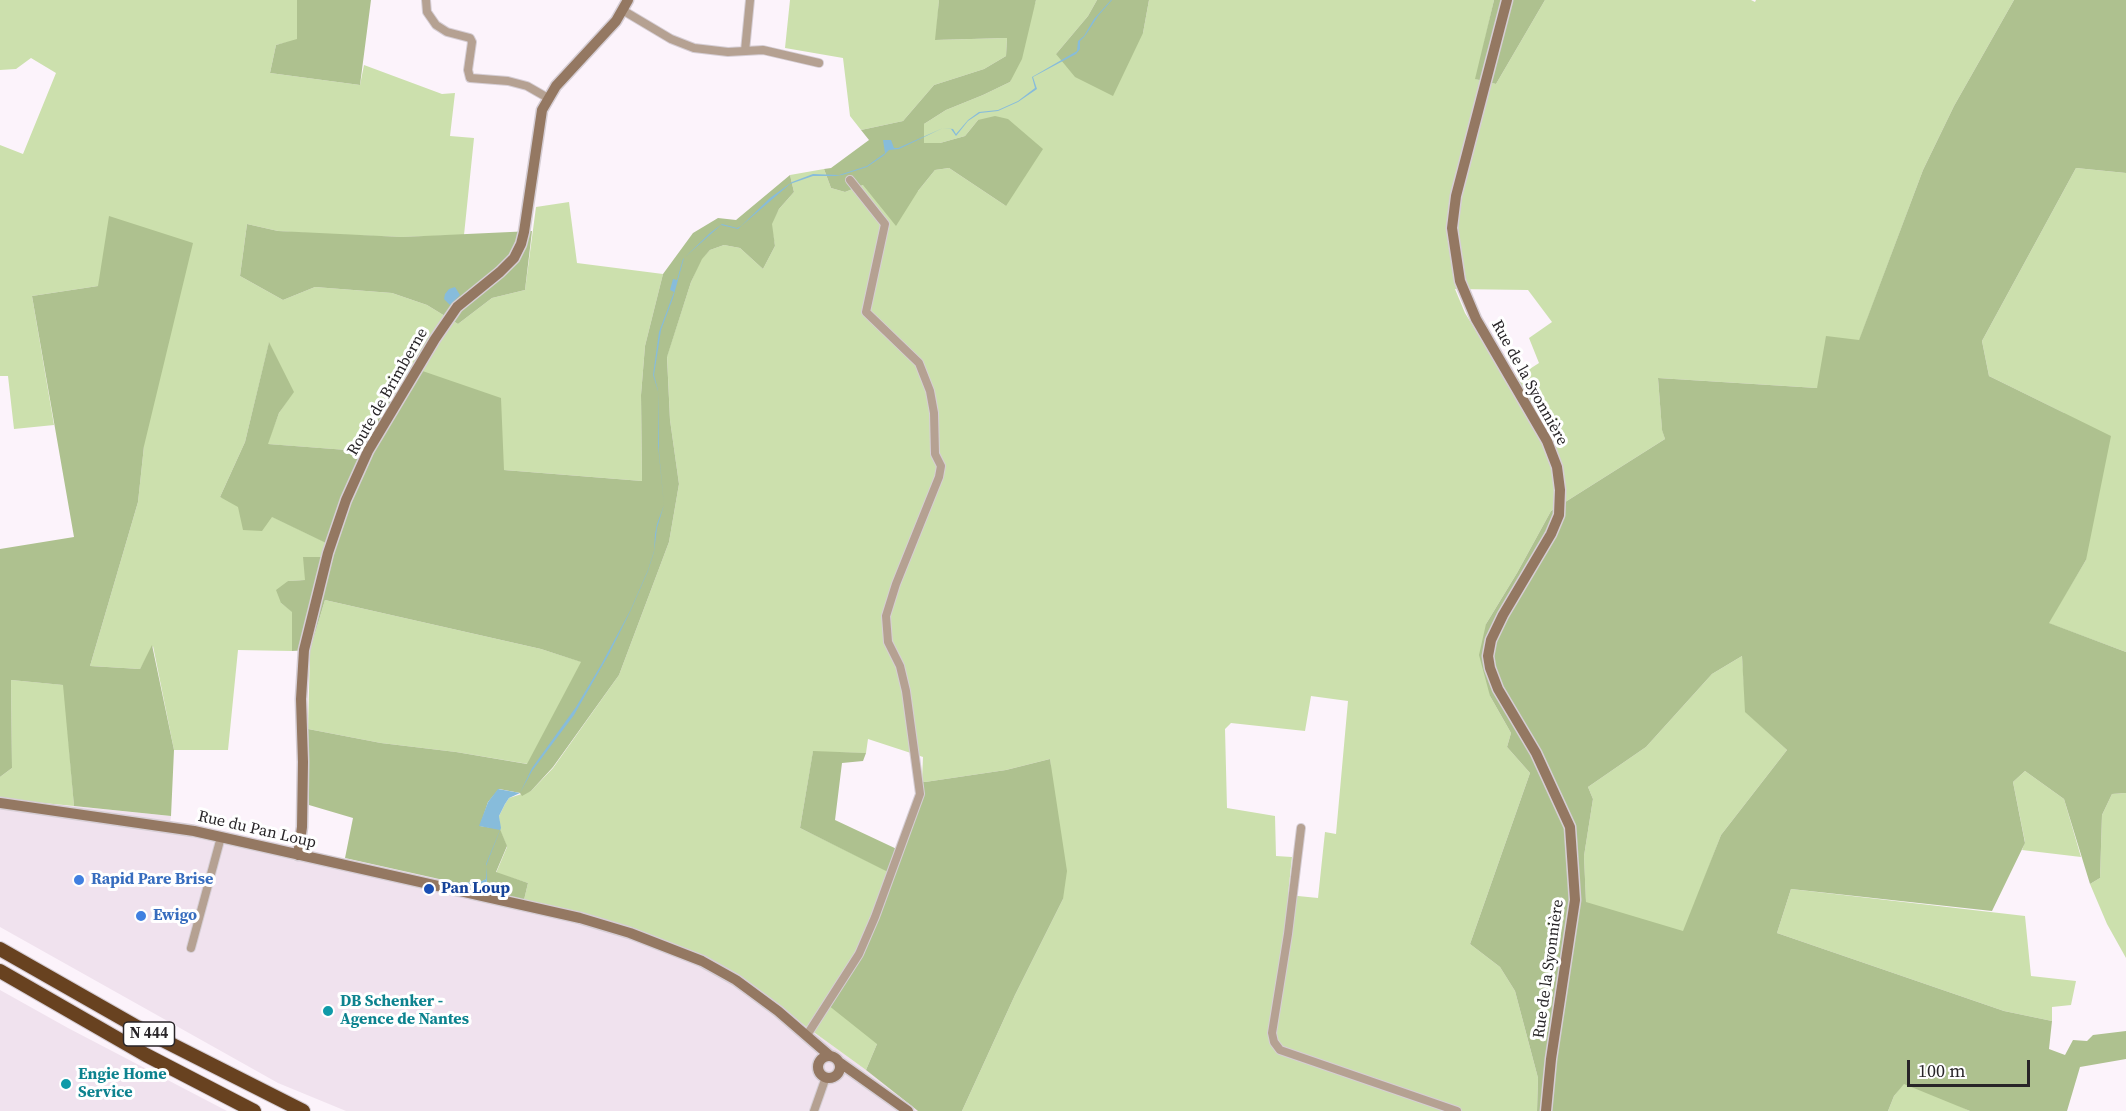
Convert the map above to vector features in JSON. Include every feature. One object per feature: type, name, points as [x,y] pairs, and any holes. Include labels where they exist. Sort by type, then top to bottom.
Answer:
[{"type":"highway","name":"N 444","points":[[0,949],[146,1032],[303,1111]]},
{"type":"highway","name":"N 444","points":[[0,970],[165,1065],[255,1111]]},
{"type":"highway","points":[[0,980],[33,999],[46,998]]},
{"type":"street","points":[[426,0],[427,12],[436,25],[447,32],[470,38],[472,42],[468,70],[470,78],[508,81],[527,86],[548,98]]},
{"type":"street","points":[[745,51],[750,0]]},
{"type":"street","name":"Rue de la Syonnière","points":[[1507,0],[1456,196],[1452,228],[1460,281],[1476,319],[1547,441],[1557,467],[1560,490],[1559,515],[1551,534],[1503,615],[1491,640],[1488,656],[1498,689],[1536,753],[1569,827],[1575,900],[1551,1059],[1546,1111]]},
{"type":"street","points":[[626,5],[671,39],[694,48],[728,52],[763,50],[819,63]]},
{"type":"street","name":"Route de Brimberne","points":[[298,855],[302,827],[304,650],[337,525],[346,500],[368,451],[435,339],[457,307],[514,258],[521,244],[539,120],[548,98],[556,86],[616,21],[626,5]]},
{"type":"street","points":[[850,180],[885,224],[866,312],[919,363],[930,391],[934,413],[935,454],[941,466],[939,477],[896,584],[886,616],[888,642],[900,666],[906,692],[921,794],[859,954],[807,1035],[819,1063],[819,1071],[831,1076],[846,1075],[872,1085]]},
{"type":"street","name":"Rue du Pan Loup","points":[[0,803],[166,826],[222,837],[580,918],[630,933],[702,961],[736,980],[778,1011],[834,1059],[908,1111]]},
{"type":"street","points":[[1301,828],[1288,934],[1272,1033],[1274,1042],[1281,1050],[1457,1111]]},
{"type":"street","points":[[190,948],[222,837]]},
{"type":"street","points":[[814,1111],[831,1076],[840,1069],[834,1059],[823,1058],[819,1063]]},
{"type":"shaded area","points":[[0,797],[171,816],[169,832],[342,870],[345,858],[486,889],[615,923],[689,952],[775,1004],[918,1111],[346,1111],[278,1083],[0,927]]},
{"type":"shaded area","points":[[0,990],[68,1028],[227,1111],[0,1111]]},
{"type":"green space","points":[[0,0],[297,0],[297,40],[276,45],[270,73],[360,85],[364,65],[442,94],[455,93],[450,136],[474,138],[464,235],[402,237],[319,234],[278,231],[247,224],[240,276],[283,300],[315,287],[392,293],[427,305],[458,324],[492,298],[525,290],[536,207],[569,202],[577,263],[663,274],[645,346],[641,395],[642,481],[504,470],[360,451],[267,444],[279,413],[293,392],[269,343],[245,442],[220,497],[271,516],[327,543],[306,580],[288,581],[281,603],[293,612],[292,651],[238,650],[228,750],[174,750],[153,646],[140,669],[90,666],[138,502],[144,446],[98,286],[32,296],[54,425],[14,429],[8,376],[0,376],[0,145],[23,154],[56,73],[31,58],[16,69],[0,70]]},
{"type":"green space","points":[[297,0],[371,0],[360,85],[270,73],[276,45],[297,39]]},
{"type":"green space","points":[[790,0],[939,0],[936,40],[1007,38],[1006,56],[984,69],[934,85],[903,121],[861,130],[850,116],[843,58],[785,48]]},
{"type":"green space","points":[[939,0],[1036,0],[1022,59],[1010,82],[946,110],[924,124],[924,143],[940,143],[965,136],[978,120],[995,116],[1008,119],[1043,149],[1006,206],[949,168],[935,170],[918,191],[896,226],[863,185],[845,192],[831,188],[824,169],[831,168],[869,140],[861,130],[903,121],[934,85],[984,69],[1006,56],[1007,38],[935,40]]},
{"type":"green space","points":[[1036,0],[1097,0],[1088,16],[1056,54],[1143,33],[1149,0],[1494,0],[1476,79],[1496,84],[1545,0],[1751,0],[1755,2],[1756,0],[2014,0],[1954,106],[1923,170],[1859,341],[1817,388],[1658,378],[1662,429],[1665,439],[1551,511],[1486,624],[1490,696],[1511,733],[1507,747],[1530,773],[1470,944],[1500,967],[1515,991],[1538,1078],[1537,1111],[962,1111],[1015,995],[1063,899],[1050,759],[1006,770],[925,782],[922,781],[923,757],[868,739],[866,753],[813,752],[800,828],[892,873],[877,1044],[866,1070],[775,1004],[689,952],[615,923],[524,900],[528,883],[496,873],[507,847],[500,830],[499,816],[505,804],[509,798],[531,791],[553,768],[619,675],[669,542],[679,484],[670,420],[667,356],[691,282],[701,259],[710,250],[724,245],[740,248],[763,269],[775,246],[771,224],[779,209],[794,192],[790,175],[824,169],[831,188],[845,192],[863,185],[918,191],[935,170],[949,168],[1006,206],[978,120],[965,136],[940,143],[924,143],[924,124],[946,110],[1010,82]],"holes":[[[1455,289],[1528,290],[1552,322],[1529,338],[1539,363],[1508,383],[1465,313]],[[1311,696],[1348,701],[1336,834],[1325,832],[1318,898],[1288,895],[1292,857],[1276,856],[1275,816],[1227,808],[1225,729],[1231,723],[1305,731]]]},
{"type":"green space","points":[[1097,0],[1149,0],[1143,33],[1113,96],[1075,77],[1056,54],[1088,16]]},
{"type":"green space","points":[[1494,0],[1545,0],[1496,84],[1475,79]]},
{"type":"green space","points":[[2014,0],[2126,0],[2126,173],[2076,168],[1982,341],[1989,376],[2111,436],[2086,560],[2049,623],[2126,652],[2126,793],[2112,794],[2102,815],[2100,878],[2090,884],[2064,799],[2025,771],[2013,782],[2025,843],[1992,911],[1791,889],[1777,933],[2004,1011],[2052,1021],[2049,1049],[2065,1055],[2073,1040],[2087,1041],[2093,1035],[2126,1031],[2126,1059],[2080,1067],[2067,1111],[1970,1111],[1904,1084],[1894,1096],[1888,1111],[1537,1111],[1538,1078],[1515,991],[1500,967],[1470,944],[1530,773],[1507,747],[1511,733],[1490,696],[1479,655],[1486,624],[1551,511],[1665,439],[1662,430],[1658,378],[1817,388],[1826,336],[1859,340],[1923,170],[1954,106]],"holes":[[[1742,656],[1745,712],[1787,750],[1721,835],[1683,931],[1586,902],[1584,856],[1593,799],[1588,787],[1646,747],[1712,674]]]},
{"type":"green space","points":[[2076,168],[2126,173],[2126,652],[2048,623],[2086,560],[2064,413],[1989,376],[1982,341]]},
{"type":"green space","points":[[790,175],[794,192],[779,209],[772,224],[775,246],[763,269],[740,248],[724,245],[710,250],[702,259],[691,282],[667,357],[670,420],[679,484],[669,542],[619,675],[553,767],[531,791],[522,796],[520,793],[499,789],[488,802],[480,826],[500,829],[507,846],[496,872],[528,883],[524,900],[486,889],[487,879],[480,882],[457,883],[345,858],[353,818],[309,805],[308,729],[381,743],[527,764],[581,662],[541,649],[325,600],[310,650],[292,651],[292,612],[281,603],[276,590],[288,581],[305,580],[303,557],[321,557],[326,543],[272,517],[262,531],[243,530],[238,507],[220,497],[245,442],[269,342],[294,392],[279,413],[268,444],[360,451],[408,366],[501,398],[504,470],[642,481],[641,395],[645,346],[663,274],[693,233],[718,218],[736,220]]},
{"type":"green space","points":[[109,216],[193,243],[144,446],[138,502],[90,666],[140,669],[152,645],[174,750],[171,816],[74,806],[63,685],[11,680],[12,768],[0,777],[0,549],[74,537],[32,296],[98,286]]},
{"type":"green space","points":[[247,224],[278,231],[402,237],[532,231],[525,290],[492,298],[458,324],[427,305],[392,293],[315,287],[283,300],[240,276]]},
{"type":"green space","points":[[325,600],[541,649],[582,662],[528,764],[381,743],[308,729],[310,650]]},
{"type":"green space","points":[[1742,656],[1746,712],[1787,750],[1721,835],[1684,932],[1586,903],[1584,856],[1593,799],[1588,787],[1646,747],[1712,674]]},
{"type":"green space","points":[[11,680],[64,685],[74,806],[0,797],[0,777],[12,768]]},
{"type":"green space","points":[[813,751],[866,753],[863,761],[842,763],[835,820],[901,851],[923,795],[922,781],[1006,770],[1050,759],[1067,871],[1063,899],[1015,995],[962,1111],[918,1111],[866,1070],[877,1044],[828,1005],[861,954],[892,874],[800,828]]},
{"type":"green space","points":[[2025,771],[2064,799],[2081,857],[2022,850],[2025,842],[2013,782]]},
{"type":"green space","points":[[2126,793],[2126,958],[2107,924],[2090,884],[2100,878],[2102,815],[2112,794]]},
{"type":"green space","points":[[1791,889],[2025,916],[2031,976],[2076,981],[2071,1005],[2052,1007],[2052,1021],[2004,1011],[1777,933]]},
{"type":"green space","points":[[1904,1083],[1970,1111],[1888,1111],[1894,1096]]},
{"type":"water","points":[[1112,0],[1098,16],[1085,36],[1080,41],[1080,49],[1076,54],[1033,77],[1037,89],[1018,102],[998,111],[980,113],[968,121],[956,136],[951,129],[943,128],[953,129],[956,134],[968,120],[979,112],[998,110],[1018,101],[1035,88],[1032,77],[1077,51],[1078,41],[1084,36],[1094,19]]},
{"type":"water","points":[[943,128],[899,149],[889,150],[867,167],[842,175],[813,176],[790,184],[738,229],[721,225],[685,258],[722,224],[737,228],[741,226],[770,198],[792,182],[813,174],[839,175],[867,166],[885,153],[883,140],[891,140],[894,148],[898,148]]},
{"type":"water","points":[[684,258],[673,298],[661,330],[654,375],[658,390],[659,452],[664,505],[658,445],[658,391],[653,375],[659,332],[674,292],[670,290],[673,279],[677,280]]},
{"type":"water","points":[[455,287],[460,295],[450,305],[444,299],[445,294],[449,289]]},
{"type":"water","points":[[664,505],[657,528],[654,552],[648,571],[630,612],[609,654],[574,715],[532,771],[520,793],[532,768],[576,707],[630,611],[648,570],[654,551],[657,524]]},
{"type":"water","points":[[498,789],[520,793],[509,798],[499,816],[501,828],[486,866],[500,830],[479,826],[488,802]]},
{"type":"water","points":[[486,866],[487,879],[486,889],[457,883],[480,882],[486,879]]},
{"type":"place","name":"Rapid Pare Brise","points":[[79,880]]},
{"type":"place","name":"Pan Loup","points":[[429,889]]},
{"type":"place","name":"Ewigo","points":[[141,916]]},
{"type":"place","name":"DB Schenker - Agence de Nantes","points":[[328,1011]]},
{"type":"place","name":"Engie Home Service","points":[[66,1084]]}]
